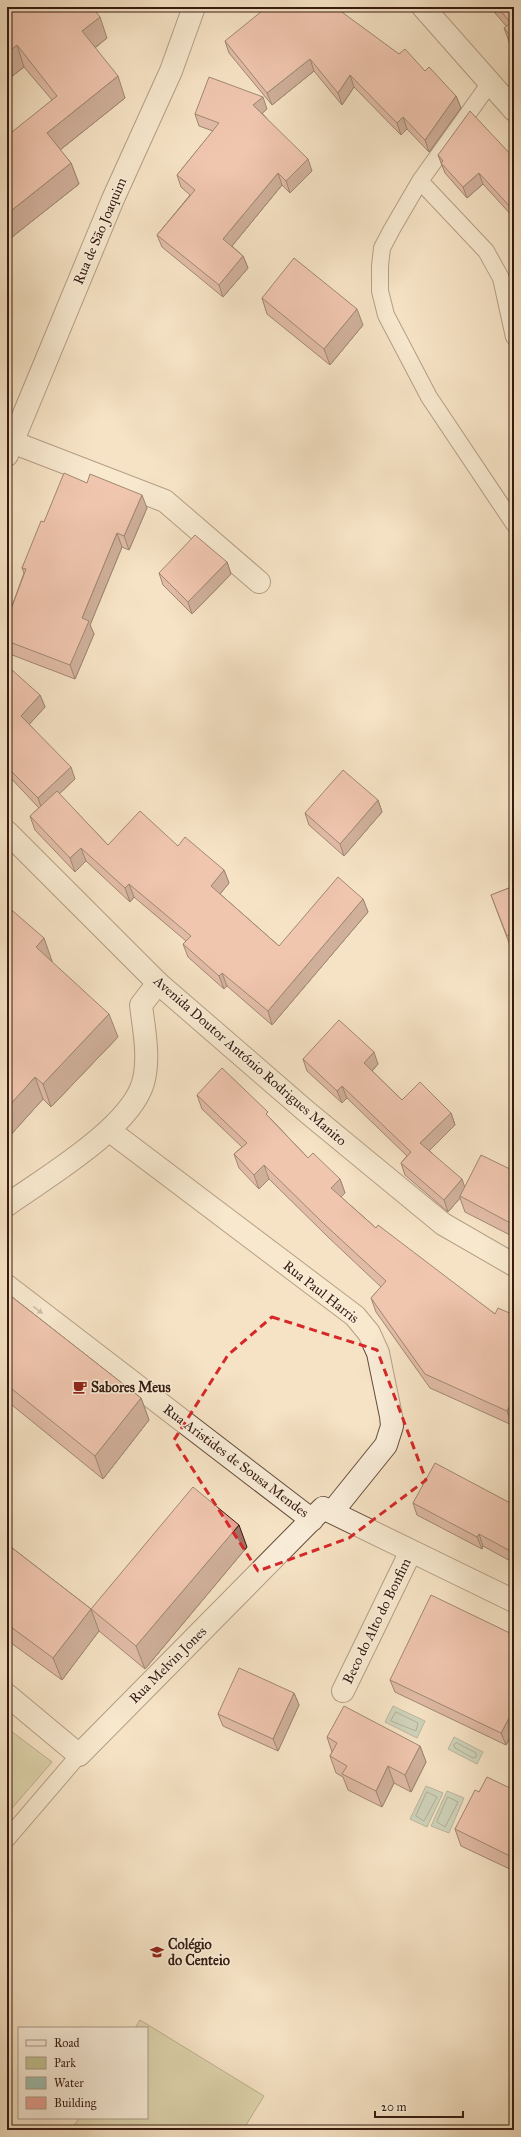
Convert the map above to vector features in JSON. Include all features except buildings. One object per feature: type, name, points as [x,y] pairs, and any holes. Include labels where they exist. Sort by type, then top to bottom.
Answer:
[{"type":"street","name":"Rua de São Joaquim","points":[[10,449],[113,199],[171,72],[194,7]]},
{"type":"street","points":[[423,7],[514,110]]},
{"type":"street","points":[[10,449],[165,501],[259,582]]},
{"type":"street","name":"Avenida Doutor António Rodrigues Manito","points":[[7,832],[158,983],[307,1112],[443,1224],[514,1266]]},
{"type":"street","points":[[7,1206],[110,1131],[131,1107],[143,1084],[147,1056],[141,1005],[158,983]]},
{"type":"street","name":"Rua Paul Harris","points":[[110,1131],[355,1316],[369,1333],[380,1360],[391,1416],[390,1436],[386,1445],[322,1513]]},
{"type":"street","name":"Rua Aristides de Sousa Mendes","points":[[7,1286],[322,1513],[411,1551],[514,1601]]},
{"type":"street","name":"Rua Melvin Jones","points":[[79,1755],[322,1513]]},
{"type":"street","name":"Beco do Alto do Bonfim","points":[[343,1691],[411,1551]]},
{"type":"street","points":[[7,1695],[79,1755]]},
{"type":"lane","points":[[490,84],[420,181],[382,248],[380,266],[382,304],[386,315],[429,397],[514,524]]},
{"type":"lane","points":[[420,181],[486,251],[501,278],[514,337]]},
{"type":"lane","points":[[7,1839],[79,1755]]},
{"type":"highlighted area","points":[[272,1317],[377,1350],[426,1480],[349,1538],[258,1571],[174,1440],[228,1355]]},
{"type":"green space","points":[[7,1728],[52,1762],[7,1814]]},
{"type":"green space","points":[[140,2020],[264,2096],[243,2130],[71,2130],[78,2119],[148,2119],[148,2027],[136,2027]]},
{"type":"water","points":[[393,1706],[425,1721],[417,1738],[385,1722]]},
{"type":"water","points":[[454,1737],[483,1752],[477,1764],[448,1749]]},
{"type":"water","points":[[426,1786],[443,1793],[427,1827],[410,1819]]},
{"type":"water","points":[[447,1791],[464,1798],[449,1833],[431,1826]]},
{"type":"place","name":"Sabores Meus","points":[[80,1387]]},
{"type":"place","name":"Colégio do Centeio","points":[[157,1952]]}]
